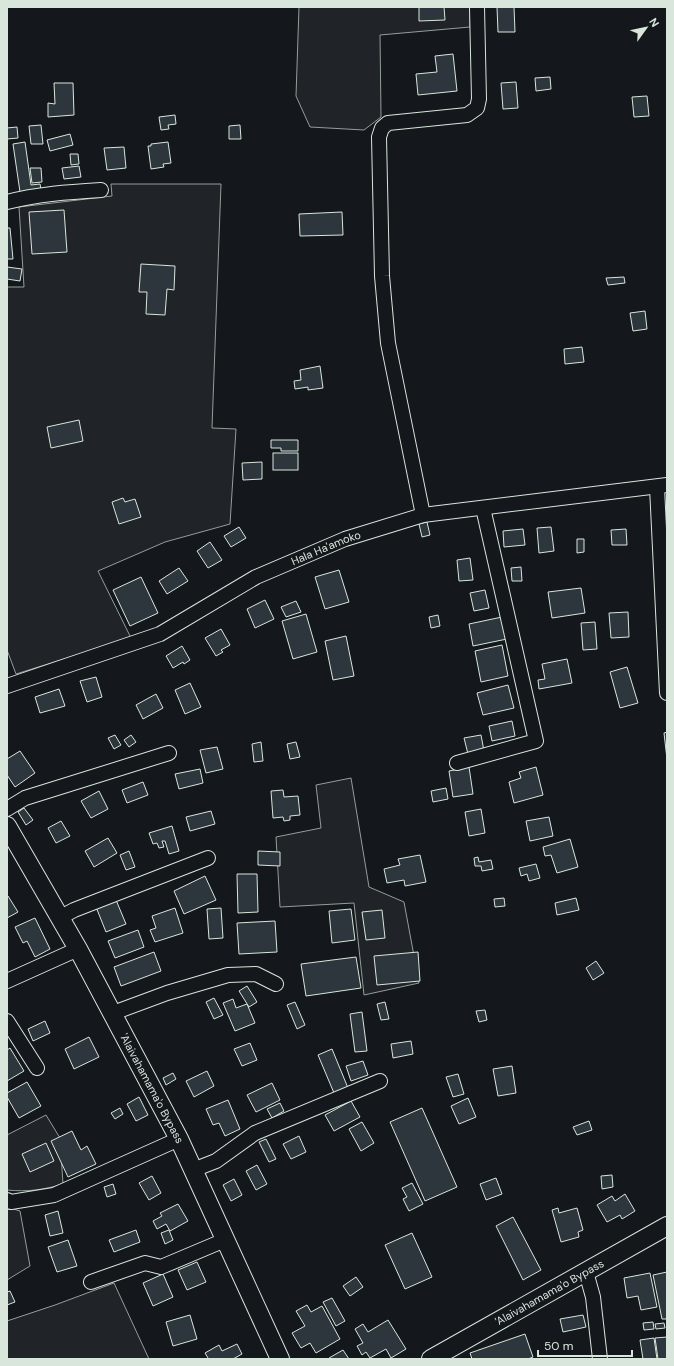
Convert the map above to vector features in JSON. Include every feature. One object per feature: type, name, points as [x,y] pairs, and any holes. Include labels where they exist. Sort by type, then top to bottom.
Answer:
[{"type":"main road","name":"'Alaivahamama'o Bypass","points":[[8,829],[61,917],[179,1139],[280,1359]]},
{"type":"main road","name":"'Alaivahamama'o Bypass","points":[[431,1359],[667,1226]]},
{"type":"street","points":[[423,515],[388,343],[382,276],[380,137],[382,128],[388,124],[467,115],[477,108],[479,99],[477,7]]},
{"type":"street","points":[[7,202],[55,193],[101,190]]},
{"type":"street","points":[[662,486],[667,693]]},
{"type":"street","name":"Hala Ha'amoko","points":[[7,686],[160,634],[256,577],[345,539],[423,515],[662,486]]},
{"type":"street","points":[[457,763],[536,741],[483,508]]},
{"type":"street","points":[[7,809],[25,798],[169,753]]},
{"type":"street","points":[[61,917],[74,910],[208,858]]},
{"type":"street","points":[[7,981],[78,948]]},
{"type":"street","points":[[112,1013],[167,993],[228,975],[256,974],[276,984]]},
{"type":"street","points":[[7,1021],[37,1068]]},
{"type":"street","points":[[194,1170],[216,1161],[255,1132],[380,1081]]},
{"type":"street","points":[[7,1200],[11,1202],[54,1195],[179,1139]]},
{"type":"street","points":[[91,1282],[146,1263],[162,1267],[225,1240]]},
{"type":"street","points":[[586,1272],[593,1297],[600,1359]]},
{"type":"shaded area","points":[[299,7],[470,7],[470,27],[380,35],[381,117],[364,130],[310,127],[296,96]]},
{"type":"shaded area","points":[[111,184],[221,184],[212,428],[236,429],[230,524],[165,542],[98,571],[131,638],[16,674],[7,650],[7,287],[24,287],[19,207],[112,196]]},
{"type":"shaded area","points":[[351,778],[369,887],[404,902],[419,983],[364,995],[354,903],[280,907],[276,837],[321,828],[316,785]]},
{"type":"shaded area","points":[[46,1115],[60,1138],[63,1184],[35,1190],[7,1190],[7,1135]]},
{"type":"shaded area","points":[[7,1207],[20,1211],[30,1266],[7,1280]]},
{"type":"shaded area","points":[[114,1283],[149,1359],[7,1359],[7,1321]]},
{"type":"building","points":[[419,7],[444,7],[445,20],[419,21]]},
{"type":"building","points":[[497,7],[514,7],[515,32],[498,32]]},
{"type":"building","points":[[453,54],[457,91],[418,95],[416,74],[437,72],[435,56]]},
{"type":"building","points":[[550,77],[551,89],[536,91],[535,78]]},
{"type":"building","points":[[516,82],[518,108],[503,109],[501,83]]},
{"type":"building","points":[[54,83],[73,83],[74,115],[48,117],[48,103],[55,104]]},
{"type":"building","points":[[647,96],[649,116],[634,117],[632,97]]},
{"type":"building","points":[[175,115],[176,124],[168,125],[169,129],[161,130],[159,117]]},
{"type":"building","points":[[41,125],[43,144],[31,144],[29,126]]},
{"type":"building","points":[[240,125],[241,139],[229,139],[229,126]]},
{"type":"building","points":[[17,127],[18,138],[7,139],[7,128]]},
{"type":"building","points":[[70,134],[73,145],[50,151],[47,140]]},
{"type":"building","points":[[25,142],[31,185],[40,184],[41,189],[20,192],[13,144]]},
{"type":"building","points":[[168,142],[171,163],[163,164],[164,167],[151,169],[148,146],[151,146],[151,144]]},
{"type":"building","points":[[124,147],[126,168],[107,170],[104,148]]},
{"type":"building","points":[[70,154],[78,154],[79,164],[71,165]]},
{"type":"building","points":[[79,166],[81,177],[64,179],[62,168]]},
{"type":"building","points":[[30,168],[41,168],[42,182],[32,183]]},
{"type":"building","points":[[64,210],[67,252],[32,254],[29,212]]},
{"type":"building","points":[[342,212],[343,235],[300,236],[299,214]]},
{"type":"building","points":[[7,228],[10,228],[13,259],[7,259]]},
{"type":"building","points":[[141,264],[175,266],[174,290],[167,289],[165,315],[146,314],[147,292],[139,292]]},
{"type":"building","points":[[7,267],[22,269],[20,281],[7,279]]},
{"type":"building","points":[[624,277],[625,283],[608,285],[606,278]]},
{"type":"building","points":[[645,311],[647,329],[633,331],[630,313]]},
{"type":"building","points":[[582,347],[584,362],[565,364],[564,349]]},
{"type":"building","points":[[320,366],[323,388],[308,390],[308,387],[295,389],[294,381],[301,380],[300,370]]},
{"type":"building","points":[[79,420],[83,441],[51,448],[47,427]]},
{"type":"building","points":[[271,440],[298,440],[298,451],[281,451],[281,448],[271,448]]},
{"type":"building","points":[[273,453],[298,453],[298,470],[273,470]]},
{"type":"building","points":[[262,462],[262,479],[243,480],[242,463]]},
{"type":"building","points":[[123,498],[125,502],[135,499],[141,517],[119,524],[112,502]]},
{"type":"building","points":[[427,522],[430,535],[422,537],[419,524]]},
{"type":"building","points":[[239,527],[246,538],[231,547],[224,536]]},
{"type":"building","points":[[551,527],[554,551],[539,553],[537,528]]},
{"type":"building","points":[[523,529],[525,545],[504,547],[503,531]]},
{"type":"building","points":[[626,529],[627,545],[612,545],[611,530]]},
{"type":"building","points":[[577,539],[584,539],[584,552],[577,553]]},
{"type":"building","points":[[210,542],[222,560],[208,568],[197,551]]},
{"type":"building","points":[[470,558],[473,580],[459,581],[457,560]]},
{"type":"building","points":[[521,567],[522,581],[512,581],[511,568]]},
{"type":"building","points":[[179,568],[188,581],[167,594],[159,581]]},
{"type":"building","points":[[339,570],[349,602],[325,609],[315,577]]},
{"type":"building","points":[[141,577],[158,613],[130,626],[113,590]]},
{"type":"building","points":[[581,588],[585,613],[552,618],[548,592]]},
{"type":"building","points":[[485,590],[489,608],[474,611],[470,593]]},
{"type":"building","points":[[265,600],[274,619],[255,628],[247,609]]},
{"type":"building","points":[[296,601],[301,612],[286,617],[281,607]]},
{"type":"building","points":[[628,612],[629,637],[611,638],[609,613]]},
{"type":"building","points":[[306,614],[317,652],[293,659],[282,621]]},
{"type":"building","points":[[438,615],[440,626],[431,628],[429,617]]},
{"type":"building","points":[[502,617],[507,639],[473,646],[469,624]]},
{"type":"building","points":[[595,622],[597,649],[583,650],[581,623]]},
{"type":"building","points":[[221,629],[230,645],[221,650],[223,652],[216,656],[205,638]]},
{"type":"building","points":[[346,636],[354,676],[333,680],[325,641]]},
{"type":"building","points":[[502,645],[508,676],[481,682],[475,651]]},
{"type":"building","points":[[182,646],[190,660],[173,668],[166,656]]},
{"type":"building","points":[[567,659],[572,683],[539,689],[538,680],[545,679],[542,664]]},
{"type":"building","points":[[627,667],[638,703],[620,708],[610,672]]},
{"type":"building","points":[[96,677],[102,697],[87,702],[80,681]]},
{"type":"building","points":[[190,683],[201,707],[185,714],[175,690]]},
{"type":"building","points":[[508,685],[514,708],[483,715],[477,693]]},
{"type":"building","points":[[59,689],[65,706],[40,713],[35,697]]},
{"type":"building","points":[[156,694],[163,708],[143,719],[136,705]]},
{"type":"building","points":[[512,721],[515,736],[492,741],[489,726]]},
{"type":"building","points":[[667,732],[667,759],[664,733]]},
{"type":"building","points":[[115,735],[121,745],[114,749],[108,738]]},
{"type":"building","points":[[131,735],[136,742],[129,747],[124,740]]},
{"type":"building","points":[[481,735],[484,751],[468,754],[464,738]]},
{"type":"building","points":[[261,742],[263,761],[254,762],[252,744]]},
{"type":"building","points":[[296,742],[300,757],[290,759],[287,744]]},
{"type":"building","points":[[217,747],[223,769],[206,773],[200,750]]},
{"type":"building","points":[[20,751],[35,773],[15,787],[7,775],[7,759]]},
{"type":"building","points":[[469,767],[473,794],[453,797],[449,771]]},
{"type":"building","points":[[536,767],[543,795],[514,803],[509,782],[521,778],[519,772]]},
{"type":"building","points":[[200,769],[203,783],[179,789],[175,774]]},
{"type":"building","points":[[143,782],[148,795],[127,803],[122,790]]},
{"type":"building","points":[[446,788],[448,799],[433,802],[431,791]]},
{"type":"building","points":[[283,790],[284,797],[298,796],[300,815],[290,816],[290,820],[284,821],[283,817],[273,818],[271,791]]},
{"type":"building","points":[[99,791],[108,809],[91,818],[81,801]]},
{"type":"building","points":[[24,808],[33,820],[26,825],[18,812]]},
{"type":"building","points":[[481,809],[485,833],[469,836],[465,812]]},
{"type":"building","points":[[211,811],[215,824],[190,831],[186,817]]},
{"type":"building","points":[[549,817],[553,836],[530,841],[526,821]]},
{"type":"building","points":[[61,821],[70,836],[56,843],[48,828]]},
{"type":"building","points":[[172,826],[179,851],[169,854],[165,841],[162,841],[164,847],[159,848],[157,843],[153,844],[149,833]]},
{"type":"building","points":[[108,838],[117,853],[94,867],[85,851]]},
{"type":"building","points":[[570,839],[578,867],[557,873],[551,855],[545,856],[543,847]]},
{"type":"building","points":[[129,851],[135,867],[126,870],[120,855]]},
{"type":"building","points":[[258,851],[280,852],[280,866],[258,865]]},
{"type":"building","points":[[420,855],[426,882],[405,886],[404,880],[387,883],[384,869],[400,865],[398,859]]},
{"type":"building","points":[[478,857],[479,862],[491,860],[493,869],[482,871],[481,866],[475,866],[474,858]]},
{"type":"building","points":[[536,864],[540,878],[529,881],[527,874],[521,876],[519,868]]},
{"type":"building","points":[[237,874],[257,874],[258,912],[238,913]]},
{"type":"building","points":[[205,876],[216,900],[184,914],[174,891]]},
{"type":"building","points":[[8,896],[18,912],[7,918],[7,897]]},
{"type":"building","points":[[504,898],[505,906],[495,907],[494,899]]},
{"type":"building","points":[[576,898],[579,910],[557,915],[555,903]]},
{"type":"building","points":[[116,900],[126,924],[106,932],[96,907]]},
{"type":"building","points":[[175,908],[183,933],[155,942],[150,930],[156,928],[152,916]]},
{"type":"building","points":[[221,908],[223,938],[209,939],[207,909]]},
{"type":"building","points":[[351,909],[355,940],[332,943],[329,911]]},
{"type":"building","points":[[382,910],[385,938],[366,940],[362,912]]},
{"type":"building","points":[[35,918],[50,949],[35,957],[27,941],[23,943],[15,927]]},
{"type":"building","points":[[275,921],[277,952],[239,954],[237,923]]},
{"type":"building","points":[[138,930],[144,947],[115,958],[108,941]]},
{"type":"building","points":[[154,952],[161,971],[121,986],[114,967]]},
{"type":"building","points":[[418,952],[420,981],[377,985],[374,956]]},
{"type":"building","points":[[356,957],[361,988],[306,996],[301,964]]},
{"type":"building","points":[[596,961],[604,973],[593,980],[586,968]]},
{"type":"building","points":[[247,986],[257,1002],[249,1007],[239,991]]},
{"type":"building","points":[[214,998],[223,1015],[214,1019],[206,1002]]},
{"type":"building","points":[[233,999],[236,1008],[247,1004],[255,1023],[235,1031],[223,1003]]},
{"type":"building","points":[[295,1002],[305,1025],[297,1029],[287,1005]]},
{"type":"building","points":[[385,1002],[389,1019],[381,1020],[377,1004]]},
{"type":"building","points":[[485,1010],[487,1020],[479,1022],[476,1011]]},
{"type":"building","points":[[362,1012],[367,1051],[355,1052],[350,1014]]},
{"type":"building","points":[[45,1021],[50,1033],[33,1041],[28,1029]]},
{"type":"building","points":[[89,1037],[99,1057],[74,1069],[65,1049]]},
{"type":"building","points":[[411,1041],[413,1054],[393,1058],[391,1044]]},
{"type":"building","points":[[250,1043],[257,1060],[242,1066],[234,1049]]},
{"type":"building","points":[[10,1048],[24,1071],[7,1081],[7,1050]]},
{"type":"building","points":[[332,1049],[348,1088],[334,1093],[318,1055]]},
{"type":"building","points":[[363,1061],[368,1075],[351,1081],[346,1066]]},
{"type":"building","points":[[512,1066],[516,1093],[498,1096],[493,1069]]},
{"type":"building","points":[[207,1071],[214,1086],[194,1097],[186,1081]]},
{"type":"building","points":[[173,1073],[176,1079],[166,1085],[163,1078]]},
{"type":"building","points":[[458,1074],[464,1094],[453,1097],[446,1077]]},
{"type":"building","points":[[27,1082],[41,1106],[19,1118],[7,1097],[7,1093]]},
{"type":"building","points":[[272,1083],[280,1100],[256,1112],[247,1095]]},
{"type":"building","points":[[139,1097],[148,1115],[136,1121],[127,1104]]},
{"type":"building","points":[[468,1098],[476,1117],[459,1124],[451,1106]]},
{"type":"building","points":[[228,1100],[240,1129],[225,1136],[219,1123],[213,1125],[206,1109]]},
{"type":"building","points":[[351,1101],[360,1117],[334,1131],[325,1115]]},
{"type":"building","points":[[280,1103],[284,1111],[272,1118],[267,1109]]},
{"type":"building","points":[[120,1108],[123,1114],[115,1119],[111,1113]]},
{"type":"building","points":[[422,1108],[457,1187],[425,1201],[390,1122]]},
{"type":"building","points":[[589,1121],[592,1130],[577,1135],[573,1127]]},
{"type":"building","points":[[362,1122],[374,1143],[361,1151],[349,1129]]},
{"type":"building","points":[[72,1131],[81,1150],[87,1146],[96,1164],[68,1177],[51,1141]]},
{"type":"building","points":[[299,1136],[306,1152],[291,1159],[283,1144]]},
{"type":"building","points":[[266,1139],[276,1159],[269,1162],[259,1142]]},
{"type":"building","points":[[46,1143],[54,1161],[30,1172],[22,1154]]},
{"type":"building","points":[[257,1165],[267,1184],[256,1190],[246,1171]]},
{"type":"building","points":[[612,1175],[613,1187],[602,1189],[601,1176]]},
{"type":"building","points":[[152,1176],[161,1193],[149,1200],[139,1183]]},
{"type":"building","points":[[496,1178],[502,1194],[486,1200],[480,1184]]},
{"type":"building","points":[[234,1179],[242,1195],[231,1201],[223,1185]]},
{"type":"building","points":[[412,1183],[423,1204],[409,1211],[403,1199],[407,1197],[402,1188]]},
{"type":"building","points":[[113,1184],[116,1194],[107,1197],[104,1187]]},
{"type":"building","points":[[625,1194],[635,1211],[622,1219],[620,1215],[607,1222],[597,1205],[612,1196],[615,1201]]},
{"type":"building","points":[[178,1204],[188,1221],[170,1231],[166,1224],[157,1229],[153,1221],[162,1216],[160,1213]]},
{"type":"building","points":[[558,1208],[559,1213],[577,1208],[583,1230],[578,1232],[579,1237],[561,1242],[552,1210]]},
{"type":"building","points":[[58,1211],[63,1233],[50,1236],[45,1215]]},
{"type":"building","points":[[513,1217],[541,1270],[523,1280],[496,1226]]},
{"type":"building","points":[[136,1230],[140,1242],[114,1252],[109,1240]]},
{"type":"building","points":[[169,1230],[173,1240],[165,1244],[161,1233]]},
{"type":"building","points":[[412,1233],[432,1277],[405,1289],[385,1245]]},
{"type":"building","points":[[68,1240],[77,1266],[57,1272],[48,1247]]},
{"type":"building","points":[[197,1262],[206,1282],[187,1290],[178,1270]]},
{"type":"building","points":[[667,1272],[667,1319],[662,1319],[653,1275]]},
{"type":"building","points":[[650,1273],[657,1307],[641,1310],[638,1296],[627,1298],[624,1278]]},
{"type":"building","points":[[163,1274],[173,1297],[153,1306],[143,1283]]},
{"type":"building","points":[[356,1277],[363,1287],[350,1296],[343,1286]]},
{"type":"building","points":[[10,1291],[15,1302],[7,1305],[7,1292]]},
{"type":"building","points":[[332,1298],[345,1321],[336,1326],[323,1302]]},
{"type":"building","points":[[307,1305],[311,1312],[322,1306],[340,1339],[316,1353],[310,1343],[301,1348],[292,1333],[305,1326],[296,1311]]},
{"type":"building","points":[[190,1315],[197,1339],[173,1346],[166,1322]]},
{"type":"building","points":[[583,1315],[586,1327],[563,1332],[560,1319]]},
{"type":"building","points":[[388,1320],[406,1349],[391,1358],[386,1349],[370,1358],[366,1352],[362,1355],[357,1346],[363,1343],[355,1329],[363,1324],[368,1332]]},
{"type":"building","points":[[653,1322],[654,1329],[644,1330],[643,1323]]},
{"type":"building","points":[[664,1323],[665,1328],[656,1329],[655,1324]]},
{"type":"building","points":[[525,1334],[533,1357],[528,1359],[472,1359],[470,1353]]},
{"type":"building","points":[[667,1337],[667,1359],[658,1359],[655,1338]]},
{"type":"building","points":[[654,1338],[657,1359],[643,1359],[640,1340]]},
{"type":"building","points":[[237,1344],[242,1354],[233,1359],[207,1359],[208,1358],[205,1353],[219,1345],[222,1351]]},
{"type":"building","points":[[343,1350],[349,1359],[329,1358]]}]
